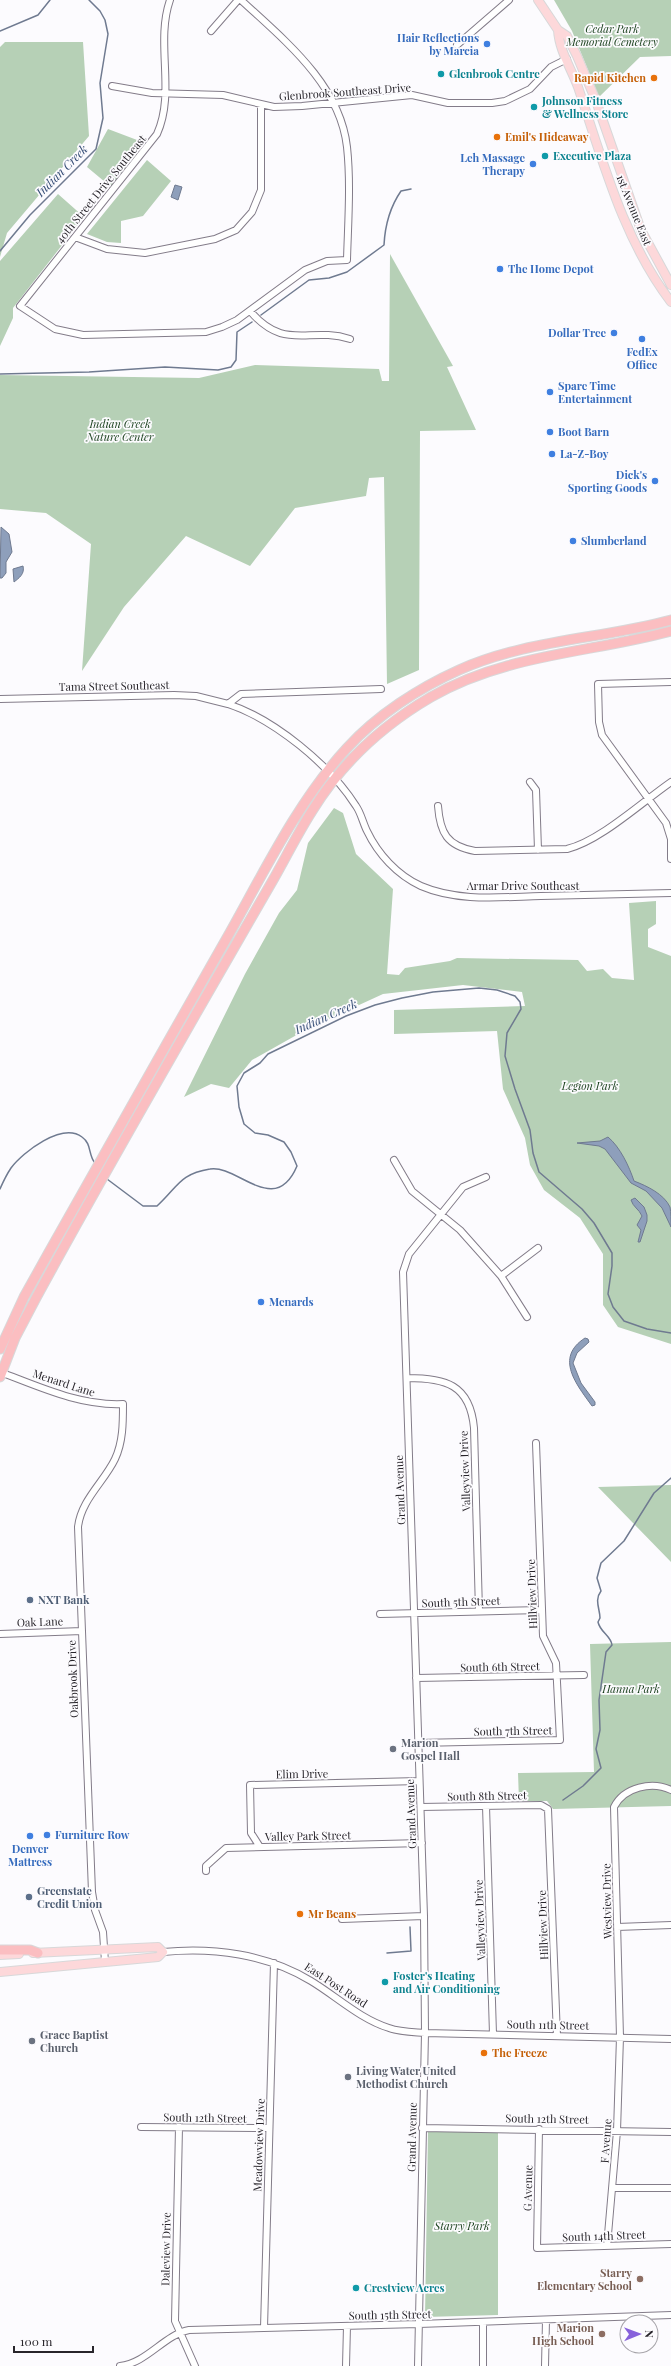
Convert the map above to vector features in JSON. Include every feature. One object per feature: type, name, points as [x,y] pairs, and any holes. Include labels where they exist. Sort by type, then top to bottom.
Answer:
[{"type":"highway","points":[[0,1349],[24,1297],[264,873],[304,805],[328,771],[347,748],[374,723],[407,698],[460,669],[504,654],[531,647],[640,628],[671,620]]},
{"type":"highway","points":[[0,1374],[15,1338],[76,1225],[312,811],[336,778],[353,758],[394,722],[431,697],[466,679],[508,664],[533,658],[644,639],[671,631]]},
{"type":"highway","points":[[0,1950],[30,1950],[38,1953]]},
{"type":"main road","name":"1st Avenue East","points":[[538,0],[558,30],[567,36],[577,56],[596,101],[641,230],[671,285]]},
{"type":"main road","name":"1st Avenue East","points":[[558,30],[558,42],[567,59],[631,237],[649,272],[671,302]]},
{"type":"main road","name":"East Post Road","points":[[0,1955],[105,1949],[158,1948],[163,1952],[158,1958],[0,1972]]},
{"type":"street","name":"40th Street Drive Southeast","points":[[170,0],[164,20],[164,110],[157,134],[20,306],[55,329],[83,335],[206,332],[222,327],[250,311]]},
{"type":"street","points":[[210,31],[239,0],[307,64],[333,102],[343,128],[347,146],[347,260],[327,261],[305,270],[250,311],[262,324],[273,332],[284,335],[337,335],[350,339]]},
{"type":"street","points":[[457,44],[509,0]]},
{"type":"street","name":"Glenbrook Southeast Drive","points":[[112,86],[165,93],[223,95],[261,105],[288,107],[412,95],[448,103],[470,104],[505,101],[530,89],[551,67],[567,59]]},
{"type":"street","points":[[75,237],[107,249],[145,253],[215,240],[236,230],[252,212],[260,190],[261,105]]},
{"type":"street","points":[[671,682],[598,684],[599,722],[602,734],[667,827],[671,839],[671,859]]},
{"type":"street","points":[[228,704],[241,694],[381,689]]},
{"type":"street","name":"Tama Street Southeast","points":[[0,699],[174,695],[196,696],[228,704],[271,725],[336,778]]},
{"type":"street","name":"Armar Drive Southeast","points":[[336,778],[358,807],[368,832],[384,859],[420,886],[441,893],[480,898],[671,893]]},
{"type":"street","points":[[530,782],[536,790],[538,850]]},
{"type":"street","points":[[438,806],[442,829],[453,844],[463,849],[475,851],[567,849],[580,846],[671,782]]},
{"type":"street","points":[[394,1160],[412,1191],[464,1235],[501,1276],[527,1317]]},
{"type":"street","name":"Grand Avenue","points":[[418,2366],[425,2033],[424,1916],[403,1272],[404,1263],[463,1187],[486,1176]]},
{"type":"street","points":[[501,1276],[538,1248]]},
{"type":"street","name":"Menard Lane","points":[[0,1374],[85,1402],[103,1405],[123,1404]]},
{"type":"street","name":"Valleyview Drive","points":[[407,1378],[432,1378],[443,1381],[463,1394],[469,1404],[474,1428],[479,1611]]},
{"type":"street","name":"Oakbrook Drive","points":[[106,1962],[103,1932],[95,1910],[92,1892],[79,1518],[115,1460],[123,1428],[123,1404]]},
{"type":"street","name":"Hillview Drive","points":[[536,1443],[543,1636],[553,1654],[557,1676],[560,1740]]},
{"type":"street","name":"South 5th Street","points":[[380,1614],[542,1610]]},
{"type":"street","name":"Oak Lane","points":[[0,1634],[82,1631]]},
{"type":"street","name":"South 6th Street","points":[[416,1678],[584,1675]]},
{"type":"street","name":"South 7th Street","points":[[418,1743],[560,1740]]},
{"type":"street","name":"Elim Drive","points":[[260,1847],[251,1833],[250,1785],[419,1781]]},
{"type":"street","name":"Westview Drive","points":[[620,2037],[614,1807],[622,1797],[630,1791],[648,1786],[664,1786],[671,1790]]},
{"type":"street","name":"South 8th Street","points":[[420,1808],[541,1805],[546,1806],[549,1813]]},
{"type":"street","name":"Valleyview Drive","points":[[486,1806],[493,2034]]},
{"type":"street","name":"Hillview Drive","points":[[549,1813],[557,2036]]},
{"type":"street","name":"Valley Park Street","points":[[206,1871],[206,1866],[222,1850],[260,1847],[422,1843]]},
{"type":"street","points":[[342,1918],[424,1916]]},
{"type":"street","points":[[617,1927],[671,1925]]},
{"type":"street","name":"East Post Road","points":[[163,1952],[193,1950],[222,1952],[249,1956],[274,1963],[310,1980],[375,2023],[390,2029],[425,2033]]},
{"type":"street","name":"Meadowview Drive","points":[[264,2328],[274,1963]]},
{"type":"street","name":"South 11th Street","points":[[425,2033],[671,2039]]},
{"type":"street","name":"F Avenue","points":[[606,2246],[617,2130],[620,2037]]},
{"type":"street","name":"South 12th Street","points":[[141,2127],[269,2128]]},
{"type":"street","name":"Daleview Drive","points":[[179,2127],[175,2321],[178,2332],[195,2366]]},
{"type":"street","name":"South 12th Street","points":[[422,2128],[671,2132]]},
{"type":"street","name":"G Avenue","points":[[537,2248],[539,2129]]},
{"type":"street","points":[[612,2188],[671,2188]]},
{"type":"street","name":"South 14th Street","points":[[537,2248],[671,2244]]},
{"type":"street","name":"South 15th Street","points":[[120,2366],[124,2366],[143,2357],[178,2332],[189,2330],[671,2315]]},
{"type":"street","points":[[545,2366],[546,2320]]},
{"type":"street","points":[[483,2322],[483,2366]]},
{"type":"street","points":[[346,2366],[347,2326]]},
{"type":"green space","name":"Cedar Park Memorial Cemetery","points":[[554,0],[671,0],[671,56],[640,57],[599,97],[572,31]]},
{"type":"green space","points":[[5,42],[83,42],[89,136],[7,233],[0,257],[0,47]]},
{"type":"green space","points":[[108,129],[145,143],[111,187],[87,167]]},
{"type":"green space","points":[[147,160],[171,181],[143,216],[121,221],[121,243],[107,242],[87,234]]},
{"type":"green space","points":[[58,194],[84,217],[13,308],[13,318],[0,346],[0,261]]},
{"type":"green space","name":"Indian Creek Nature Center","points":[[390,254],[453,366],[447,367],[476,430],[420,431],[419,670],[387,684],[384,477],[369,478],[366,496],[295,508],[250,566],[186,536],[124,607],[82,671],[91,544],[46,513],[0,509],[0,375],[199,378],[255,365],[379,369],[382,381],[389,381]]},
{"type":"green space","name":"Legion Park","points":[[334,808],[343,813],[356,854],[393,889],[387,974],[399,975],[405,968],[450,961],[457,958],[578,960],[587,971],[603,969],[612,978],[634,980],[629,903],[656,901],[656,924],[648,929],[648,947],[671,956],[671,1344],[618,1327],[603,1305],[603,1254],[580,1218],[544,1190],[530,1165],[525,1138],[503,1089],[497,1031],[394,1034],[394,1010],[525,1006],[522,992],[463,985],[383,994],[309,1028],[252,1060],[229,1088],[211,1084],[184,1097],[245,974],[279,913],[297,890],[308,843]]},
{"type":"green space","points":[[671,1485],[671,1562],[598,1487]]},
{"type":"green space","name":"Hanna Park","points":[[671,1642],[671,1806],[553,1809],[547,1801],[519,1801],[518,1773],[594,1772],[590,1644]]},
{"type":"green space","name":"Starry Park","points":[[428,2131],[498,2132],[498,2315],[425,2317]]},
{"type":"water","points":[[175,185],[182,187],[178,200],[171,197]]},
{"type":"water","points":[[1,527],[9,534],[12,552],[6,562],[6,573],[2,578],[0,578]]},
{"type":"water","points":[[23,566],[22,574],[14,582],[13,569]]},
{"type":"water","points":[[608,1137],[624,1157],[634,1181],[655,1191],[667,1202],[670,1207],[671,1227],[662,1208],[646,1191],[631,1183],[605,1149],[599,1146],[577,1143],[600,1141]]},
{"type":"water","points":[[635,1198],[644,1207],[647,1215],[647,1221],[640,1242],[638,1242],[641,1230],[637,1225],[642,1216],[631,1200]]},
{"type":"water","points":[[585,1338],[588,1339],[589,1342],[577,1353],[573,1363],[581,1383],[595,1402],[595,1405],[592,1406],[575,1381],[571,1372],[570,1363],[571,1354],[576,1346]]},
{"type":"waterway","name":"Indian Creek","points":[[0,31],[38,15],[50,0]]},
{"type":"waterway","name":"Indian Creek","points":[[0,251],[30,215],[96,149],[103,118],[100,83],[108,34],[105,20],[100,11],[89,0]]},
{"type":"waterway","points":[[261,315],[309,280],[329,278],[347,272],[384,245],[387,223],[394,203],[401,191],[411,189]]},
{"type":"waterway","points":[[0,374],[89,372],[165,367],[218,370],[231,367],[236,360],[237,332],[252,322]]},
{"type":"waterway","name":"Indian Creek","points":[[107,1179],[143,1206],[157,1206],[185,1178],[200,1171],[210,1169],[221,1170],[255,1185],[267,1188],[278,1188],[288,1181],[297,1166],[291,1152],[284,1142],[268,1135],[255,1133],[244,1124],[239,1107],[237,1086],[244,1073],[260,1063],[268,1054],[346,1016],[375,1005],[433,992],[479,988],[497,990],[515,996],[520,1002],[521,1009],[507,1033],[505,1056],[530,1130],[533,1153],[539,1172],[582,1209],[594,1223],[612,1253],[612,1266],[608,1294],[613,1307],[624,1321],[647,1329],[671,1333]]},
{"type":"waterway","name":"Indian Creek","points":[[0,1189],[11,1168],[24,1154],[44,1141],[64,1133],[74,1133],[82,1137],[89,1146],[91,1157],[95,1163]]},
{"type":"waterway","points":[[563,1800],[583,1786],[601,1768],[596,1749],[600,1730],[599,1700],[606,1652],[612,1645],[610,1639],[601,1629],[598,1622],[600,1618],[598,1598],[601,1591],[597,1578],[601,1563],[624,1541],[654,1493],[671,1478]]},
{"type":"waterway","points":[[387,1953],[411,1951],[410,1927]]},
{"type":"place","name":"Hair Reflections by Marcia","points":[[487,44]]},
{"type":"place","name":"Glenbrook Centre","points":[[441,74]]},
{"type":"place","name":"Rapid Kitchen","points":[[654,78]]},
{"type":"place","name":"Johnson Fitness & Wellness Store","points":[[534,107]]},
{"type":"place","name":"Emil's Hideaway","points":[[497,137]]},
{"type":"place","name":"Executive Plaza","points":[[545,156]]},
{"type":"place","name":"Leh Massage Therapy","points":[[533,164]]},
{"type":"place","name":"The Home Depot","points":[[500,269]]},
{"type":"place","name":"Dollar Tree","points":[[614,333]]},
{"type":"place","name":"FedEx Office","points":[[642,339]]},
{"type":"place","name":"Spare Time Entertainment","points":[[550,392]]},
{"type":"place","name":"Boot Barn","points":[[550,432]]},
{"type":"place","name":"La-Z-Boy","points":[[552,454]]},
{"type":"place","name":"Dick's Sporting Goods","points":[[655,481]]},
{"type":"place","name":"Slumberland","points":[[573,541]]},
{"type":"place","name":"Menards","points":[[261,1302]]},
{"type":"place","name":"NXT Bank","points":[[30,1600]]},
{"type":"place","name":"Marion Gospel Hall","points":[[393,1749]]},
{"type":"place","name":"Furniture Row","points":[[47,1835]]},
{"type":"place","name":"Denver Mattress","points":[[30,1836]]},
{"type":"place","name":"Greenstate Credit Union","points":[[29,1897]]},
{"type":"place","name":"Mr Beans","points":[[300,1914]]},
{"type":"place","name":"Foster's Heating and Air Conditioning","points":[[385,1982]]},
{"type":"place","name":"Grace Baptist Church","points":[[32,2041]]},
{"type":"place","name":"The Freeze","points":[[484,2053]]},
{"type":"place","name":"Living Water United Methodist Church","points":[[348,2077]]},
{"type":"place","name":"Starry Elementary School","points":[[640,2279]]},
{"type":"place","name":"Crestview Acres","points":[[356,2288]]},
{"type":"place","name":"Marion High School","points":[[602,2334]]}]
